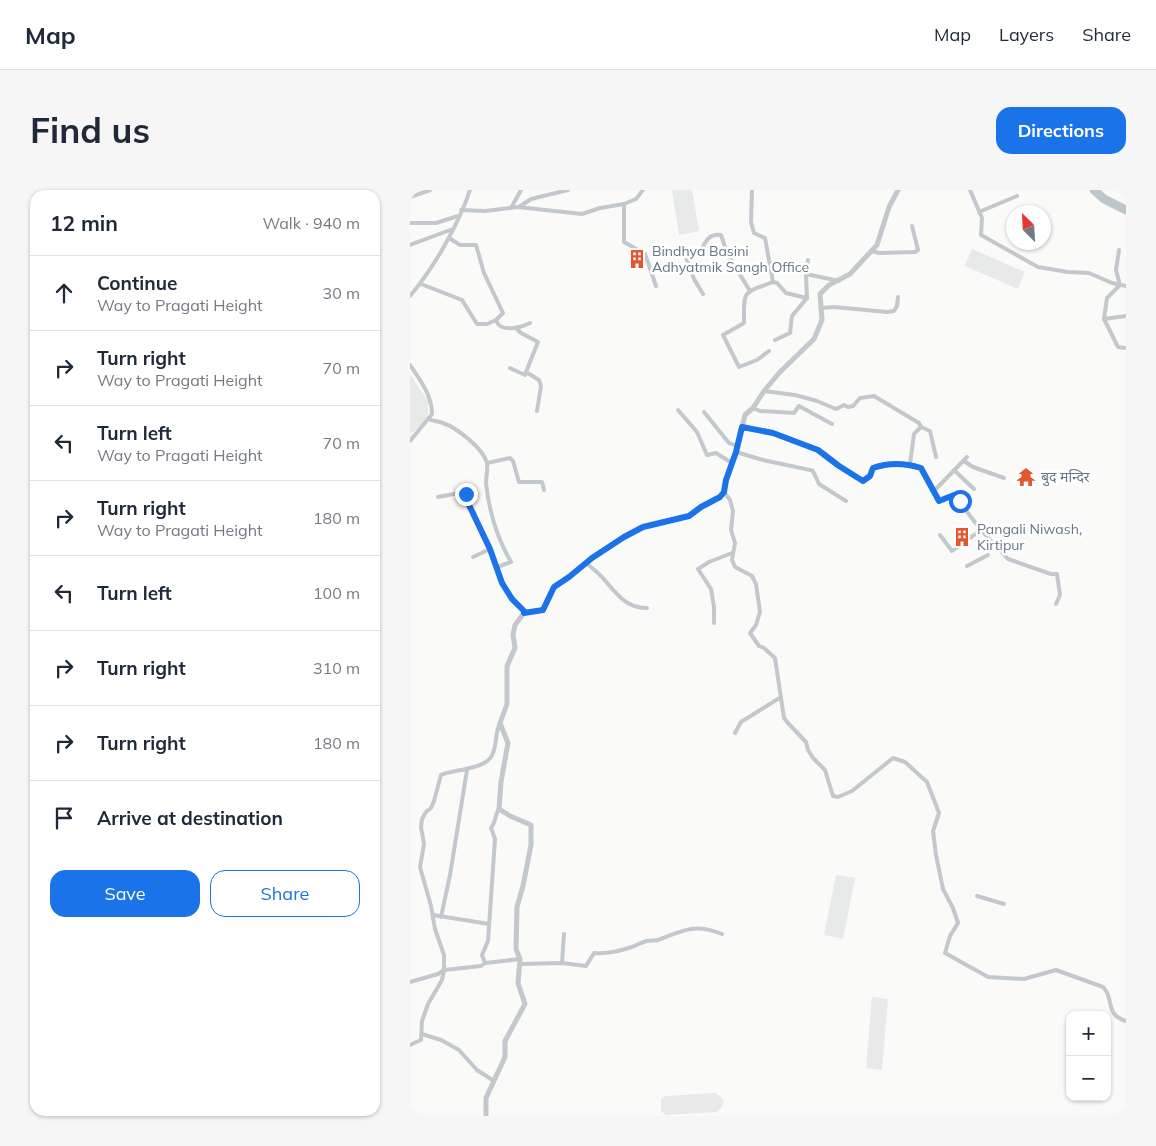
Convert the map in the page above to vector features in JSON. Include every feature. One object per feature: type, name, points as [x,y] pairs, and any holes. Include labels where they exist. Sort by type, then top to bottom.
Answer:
[{"type":"street","points":[[410,197],[430,190]]},
{"type":"street","points":[[410,296],[421,284],[449,238],[470,190]]},
{"type":"street","points":[[511,208],[521,190]]},
{"type":"street","points":[[518,207],[531,200],[568,190]]},
{"type":"street","points":[[461,210],[486,211],[518,207],[582,214],[600,208],[624,204],[636,199],[643,190]]},
{"type":"street","points":[[752,190],[751,222],[754,233],[764,238],[773,282]]},
{"type":"street","points":[[410,1045],[421,1040],[422,1021],[428,1004],[442,980],[444,970],[444,955],[435,929],[420,867],[424,844],[421,827],[422,819],[431,808],[441,775],[446,772],[467,770],[484,762],[494,754],[496,731],[507,704],[506,679],[508,666],[515,648],[513,635],[515,625],[524,613],[543,610],[554,587],[586,562],[638,529],[689,516],[720,497],[724,492],[745,415],[754,408],[764,391],[780,372],[814,339],[822,320],[820,294],[829,285],[850,274],[877,245],[889,207],[898,190]]},
{"type":"street","points":[[970,190],[982,218],[981,235],[1038,267],[1089,273],[1126,286]]},
{"type":"street","points":[[979,212],[1017,196]]},
{"type":"street","points":[[624,204],[624,242],[645,254],[656,286]]},
{"type":"street","points":[[410,223],[436,223],[458,216]]},
{"type":"street","points":[[872,251],[900,253],[918,250],[912,226]]},
{"type":"street","points":[[410,245],[453,229]]},
{"type":"street","points":[[703,294],[694,279],[686,258],[692,254],[699,254],[705,242],[711,236],[717,234],[721,235],[727,253],[750,291]]},
{"type":"street","points":[[421,284],[462,300],[477,324],[487,324],[496,320],[503,313],[484,273],[476,245],[460,245],[449,238]]},
{"type":"street","points":[[1119,250],[1116,270],[1120,285]]},
{"type":"street","points":[[775,340],[790,333],[792,316],[806,298],[808,260]]},
{"type":"street","points":[[806,274],[839,281]]},
{"type":"street","points":[[769,352],[757,360],[738,367],[724,339],[723,335],[744,323],[743,300],[750,291],[773,282],[777,283],[786,293],[806,298]]},
{"type":"street","points":[[1120,285],[1107,298],[1104,319],[1118,347],[1126,348]]},
{"type":"street","points":[[822,308],[834,307],[888,312],[894,311],[897,306],[898,296]]},
{"type":"street","points":[[1104,319],[1126,316]]},
{"type":"street","points":[[496,320],[497,325],[501,327],[516,328],[530,323]]},
{"type":"street","points":[[510,368],[525,375],[538,342],[521,334],[516,328]]},
{"type":"street","points":[[410,364],[427,391],[432,410],[432,414],[410,440]]},
{"type":"street","points":[[526,372],[541,382],[537,411]]},
{"type":"street","points":[[764,391],[795,395],[836,409],[844,405],[848,408],[853,406],[860,398],[874,396],[930,431],[936,457]]},
{"type":"street","points":[[754,408],[794,413],[799,406],[832,424]]},
{"type":"street","points":[[678,410],[697,432],[707,455],[716,453],[732,463]]},
{"type":"street","points":[[704,412],[729,443],[737,446]]},
{"type":"street","points":[[428,419],[444,424],[464,436],[476,446],[487,463],[486,480],[492,517],[497,534],[511,562],[497,567]]},
{"type":"street","points":[[742,427],[773,433],[818,450],[863,481],[870,476],[873,468],[885,464],[910,464],[921,468],[939,501],[954,495],[981,530],[1012,561],[1051,574],[1057,574],[1060,595],[1056,604]]},
{"type":"street","points":[[910,464],[914,434],[921,427]]},
{"type":"street","points":[[736,452],[813,471],[819,484],[846,501]]},
{"type":"street","points":[[487,463],[510,458],[513,461],[519,482],[542,482],[544,490]]},
{"type":"street","points":[[934,491],[966,459],[973,467],[1004,478]]},
{"type":"street","points":[[954,470],[974,490]]},
{"type":"street","points":[[438,497],[465,492],[469,505],[490,549],[502,583],[524,613]]},
{"type":"street","points":[[724,492],[730,500],[734,511],[730,530],[735,543],[732,560],[735,567],[752,576],[756,584],[760,612],[756,625],[750,633],[759,646],[775,658],[784,718],[806,742],[813,758],[825,770],[832,796],[838,797],[852,791],[893,758],[905,762],[928,782],[940,813],[933,832],[943,889],[958,923],[950,936],[944,953],[988,976],[1024,979],[1056,970],[1103,986],[1107,990],[1113,1013],[1120,1020],[1126,1021]]},
{"type":"street","points":[[940,535],[952,551],[981,530]]},
{"type":"street","points":[[473,557],[490,549]]},
{"type":"street","points":[[714,623],[712,589],[698,569],[709,562],[732,553]]},
{"type":"street","points":[[967,566],[988,555]]},
{"type":"street","points":[[586,562],[627,603],[639,608],[647,608]]},
{"type":"street","points":[[735,733],[742,722],[781,697]]},
{"type":"street","points":[[485,963],[482,955],[488,941],[495,839],[491,828],[496,822],[499,808],[501,782],[508,743],[500,723]]},
{"type":"street","points":[[441,917],[450,875],[467,770]]},
{"type":"street","points":[[486,1116],[486,1098],[505,1057],[505,1041],[525,1004],[518,984],[520,962],[516,949],[517,906],[523,886],[531,825],[510,816],[499,808]]},
{"type":"street","points":[[976,896],[1004,904]]},
{"type":"street","points":[[433,915],[489,924]]},
{"type":"street","points":[[410,982],[438,974],[444,970],[481,966],[485,963],[562,963],[586,966],[594,953],[608,954],[646,941],[657,941],[666,936],[696,927],[722,934]]},
{"type":"street","points":[[562,963],[564,934]]},
{"type":"street","points":[[422,1034],[441,1040],[459,1050],[477,1070],[494,1081]]},
{"type":"shaded area","points":[[672,190],[692,190],[699,231],[679,235]]},
{"type":"shaded area","points":[[972,249],[1025,272],[1018,289],[965,266]]},
{"type":"shaded area","points":[[410,374],[428,401],[428,414],[420,426],[410,434]]},
{"type":"shaded area","points":[[836,875],[855,878],[843,939],[824,935]]},
{"type":"shaded area","points":[[872,997],[888,999],[882,1070],[866,1068]]},
{"type":"shaded area","points":[[715,1093],[724,1102],[717,1112],[666,1115],[661,1111],[661,1099],[665,1096]]},
{"type":"waterway","points":[[1094,190],[1104,199],[1126,210]]},
{"type":"place","name":"Bindhya Basini Adhyatmik Sangh Office","points":[[637,259]]},
{"type":"place","name":"बुद मन्दिर","points":[[1026,477]]},
{"type":"place","name":"Pangali Niwash, Kirtipur","points":[[962,537]]},
{"type":"route","points":[[466,494],[469,505],[490,549],[502,583],[524,613],[543,610],[554,587],[615,542],[643,527],[689,516],[720,497],[724,492],[742,427],[773,433],[818,450],[863,481],[870,476],[873,468],[885,464],[910,464],[921,468],[939,501],[954,495],[960,501]]}]
